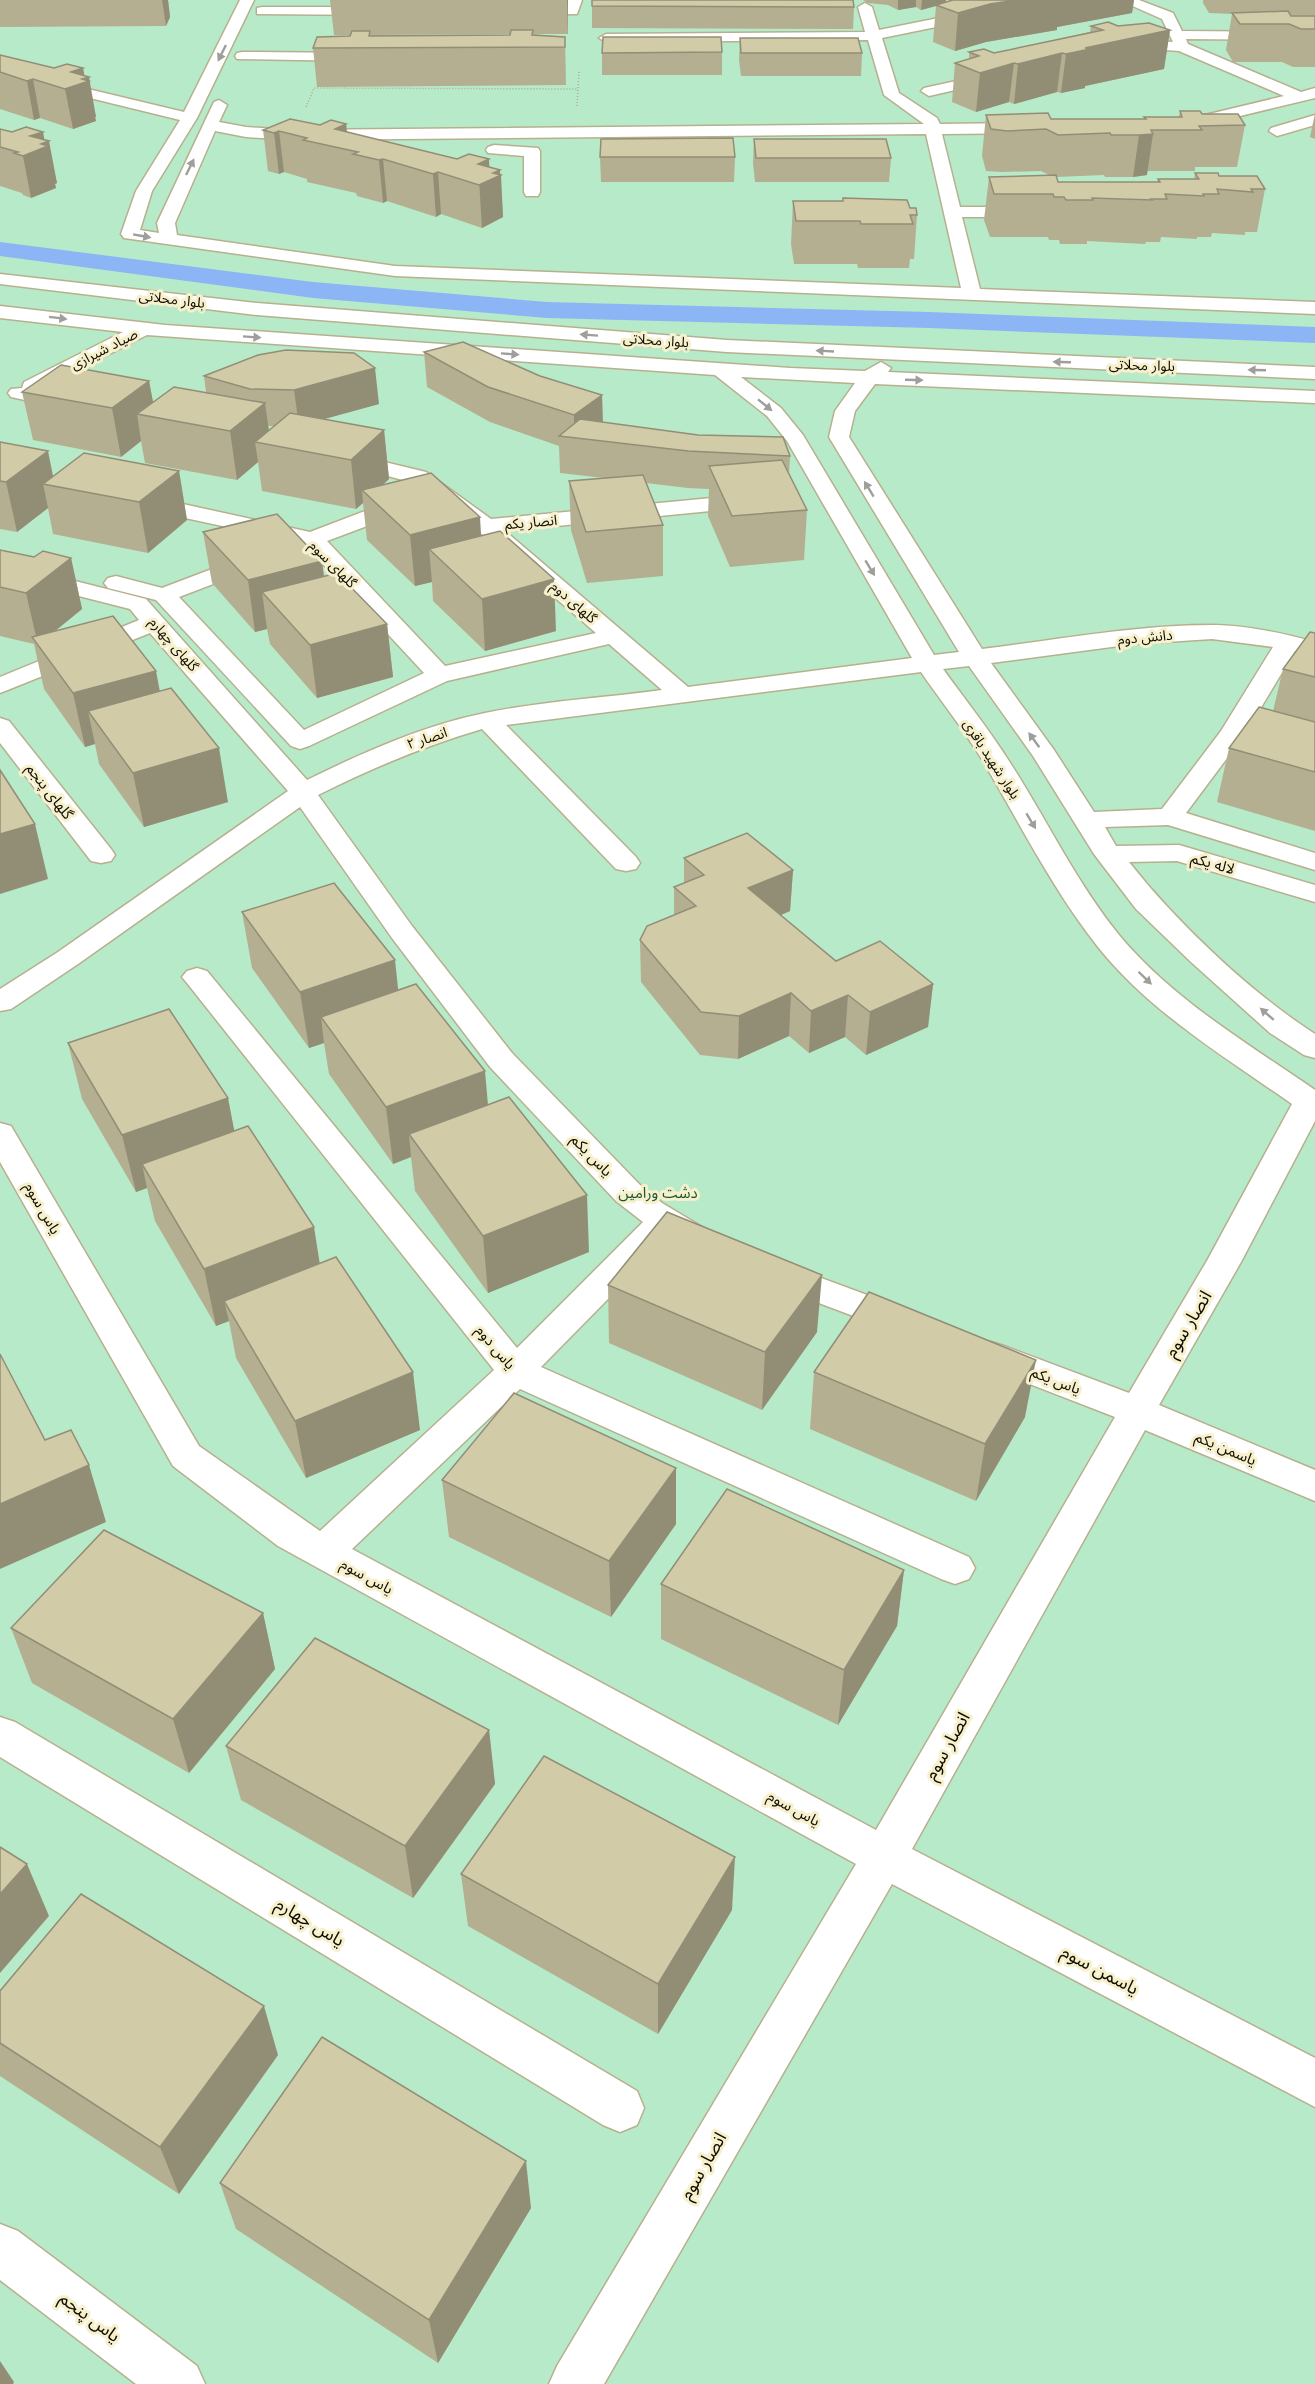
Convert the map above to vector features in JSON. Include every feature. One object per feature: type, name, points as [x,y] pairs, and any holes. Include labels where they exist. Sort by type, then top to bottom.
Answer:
[{"type":"street","points":[[247,0],[189,118],[144,191],[130,234],[395,271],[1315,308]]},
{"type":"street","points":[[512,11],[572,11],[574,0]]},
{"type":"street","points":[[606,38],[873,36],[1048,0]]},
{"type":"street","points":[[1126,0],[1168,16],[1179,41],[1307,95]]},
{"type":"street","points":[[373,57],[240,61],[264,5],[393,11]]},
{"type":"street","points":[[865,6],[892,95],[931,121],[972,294]]},
{"type":"street","points":[[1104,52],[1140,44],[1179,41],[1315,36]]},
{"type":"street","points":[[0,72],[189,118]]},
{"type":"street","points":[[929,91],[1011,73]]},
{"type":"street","points":[[169,241],[166,223],[228,86]]},
{"type":"street","points":[[1175,127],[1307,95]]},
{"type":"street","points":[[1219,116],[1228,136]]},
{"type":"street","points":[[1277,131],[1315,120]]},
{"type":"street","points":[[210,125],[246,132],[362,134],[934,131],[1049,128]]},
{"type":"street","points":[[362,134],[357,148],[532,151],[532,192]]},
{"type":"street","points":[[952,212],[1046,212]]},
{"type":"street","name":"بلوار محلاتی","points":[[0,279],[257,309],[723,357]]},
{"type":"street","name":"بلوار محلاتی","points":[[0,312],[144,329],[723,357],[1315,397]]},
{"type":"street","name":"صیاد شیرازی","points":[[9,398],[144,329]]},
{"type":"street","name":"بلوار شهید باقری","points":[[723,357],[796,439],[816,497],[926,662],[994,758],[1065,878],[1109,941],[1145,979],[1194,1021],[1312,1104]]},
{"type":"street","points":[[869,366],[845,411],[839,437],[974,656],[1045,755],[1108,854],[1146,903],[1201,956],[1281,1026],[1315,1048]]},
{"type":"street","name":"بلوار محلاتی","points":[[869,366],[1315,373]]},
{"type":"street","points":[[9,398],[87,407]]},
{"type":"street","name":"گلهای دوم","points":[[319,453],[418,477],[486,526],[681,694]]},
{"type":"street","points":[[164,595],[438,492]]},
{"type":"street","name":"گلهای سوم","points":[[119,496],[312,539],[439,675]]},
{"type":"street","name":"انصار یکم","points":[[486,526],[771,500]]},
{"type":"street","points":[[0,556],[164,595],[300,741],[439,675],[614,636]]},
{"type":"street","name":"گلهای چهارم","points":[[0,569],[138,604],[303,792]]},
{"type":"street","points":[[0,686],[155,622]]},
{"type":"street","name":"دانش دوم","points":[[926,662],[1134,638],[1212,632],[1288,642],[1315,649]]},
{"type":"street","points":[[1170,818],[1242,737],[1288,642]]},
{"type":"street","name":"انصار ۲","points":[[0,1002],[68,958],[303,792],[379,755],[423,738],[487,720],[926,662]]},
{"type":"street","points":[[487,720],[626,863]]},
{"type":"street","name":"گلهای پنجم","points":[[0,726],[101,855]]},
{"type":"street","name":"یاس یکم","points":[[303,792],[402,932],[501,1060],[628,1193],[706,1246],[926,1330]]},
{"type":"street","points":[[1087,820],[1170,818],[1315,862]]},
{"type":"street","name":"لاله یکم","points":[[1108,854],[1156,852],[1186,855],[1315,894]]},
{"type":"street","name":"یاس دوم","points":[[197,976],[515,1371],[955,1568]]},
{"type":"street","name":"انصار سوم","points":[[575,2384],[884,1857],[1312,1104]]},
{"type":"street","name":"یاس سوم","points":[[0,1134],[186,1456],[292,1535],[884,1857]]},
{"type":"street","points":[[323,1552],[515,1371],[665,1220]]},
{"type":"street","name":"یاس یکم","points":[[959,1343],[1137,1411]]},
{"type":"street","name":"یاسمن یکم","points":[[1137,1411],[1315,1486]]},
{"type":"street","name":"یاس چهارم","points":[[0,1735],[620,2108]]},
{"type":"street","name":"یاسمن سوم","points":[[884,1857],[1315,2083]]},
{"type":"street","name":"یاس پنجم","points":[[0,2249],[179,2384]]},
{"type":"path","points":[[315,88],[578,88]]},
{"type":"green space","name":"دشت ورامین","points":[[0,0],[1315,0],[1315,2384],[0,2384]]},
{"type":"building","points":[[592,0],[853,0],[854,7],[592,6]]},
{"type":"building","points":[[953,0],[1017,0],[990,4],[958,13],[936,5]]},
{"type":"building","points":[[1288,11],[1291,16],[1315,16],[1315,29],[1301,29],[1289,24],[1240,24],[1232,13]]},
{"type":"building","points":[[1108,22],[1118,26],[1149,23],[1170,30],[1085,48],[1090,49],[1014,63],[980,73],[955,63],[979,56],[969,52],[984,49],[994,53],[1103,30],[1091,26]]},
{"type":"building","points":[[511,30],[533,30],[532,35],[565,37],[565,47],[313,48],[317,37],[350,36],[352,31],[370,31],[369,36],[510,35]]},
{"type":"building","points":[[603,37],[721,37],[722,52],[602,53]]},
{"type":"building","points":[[740,38],[858,38],[862,53],[741,53]]},
{"type":"building","points":[[0,55],[54,68],[67,64],[83,68],[71,72],[89,77],[82,79],[89,81],[65,89],[33,79],[27,81],[0,72]]},
{"type":"building","points":[[1180,111],[1200,111],[1202,114],[1238,114],[1245,125],[1199,126],[1202,130],[1151,130],[1153,134],[1139,135],[1111,135],[1110,133],[1058,135],[1046,129],[1007,131],[991,129],[986,115],[1048,113],[1051,119],[1146,119],[1144,117],[1182,117]]},
{"type":"building","points":[[290,119],[320,125],[331,120],[346,124],[335,129],[457,159],[469,154],[489,159],[478,164],[500,170],[493,173],[501,175],[479,185],[438,172],[433,174],[383,159],[353,154],[358,152],[303,140],[307,138],[279,131],[274,133],[263,130]]},
{"type":"building","points":[[26,127],[43,132],[30,136],[49,141],[41,144],[48,146],[23,156],[14,153],[18,152],[0,147],[0,129],[12,132]]},
{"type":"building","points":[[733,138],[735,157],[600,157],[601,139]]},
{"type":"building","points":[[754,139],[886,139],[891,158],[756,158]]},
{"type":"building","points":[[1195,173],[1218,173],[1219,176],[1257,176],[1265,189],[1251,189],[1253,192],[1217,189],[1219,194],[1203,194],[1204,196],[1165,194],[1167,199],[1152,200],[1092,198],[1093,200],[1066,200],[1064,197],[1054,197],[1053,194],[994,194],[989,177],[1056,175],[1058,182],[1160,182],[1158,179],[1199,179]]},
{"type":"building","points":[[843,198],[907,200],[910,208],[916,208],[917,215],[910,215],[913,224],[796,221],[793,201],[843,201]]},
{"type":"building","points":[[463,342],[540,376],[602,395],[574,415],[488,387],[424,352]]},
{"type":"building","points":[[286,350],[354,353],[375,368],[294,390],[250,389],[204,376],[258,355]]},
{"type":"building","points":[[61,365],[149,381],[112,408],[22,392]]},
{"type":"building","points":[[174,387],[265,403],[230,431],[137,414]]},
{"type":"building","points":[[290,413],[384,430],[351,460],[255,442]]},
{"type":"building","points":[[580,419],[698,435],[783,437],[790,456],[688,451],[559,436]]},
{"type":"building","points":[[0,442],[48,451],[6,482],[0,481]]},
{"type":"building","points":[[84,453],[179,471],[139,502],[43,484]]},
{"type":"building","points":[[782,460],[807,510],[732,516],[709,466]]},
{"type":"building","points":[[431,473],[480,517],[410,535],[362,490]]},
{"type":"building","points":[[643,475],[663,525],[586,532],[569,481]]},
{"type":"building","points":[[277,514],[322,561],[248,580],[203,532]]},
{"type":"building","points":[[500,531],[554,579],[482,599],[429,549]]},
{"type":"building","points":[[0,550],[34,557],[43,551],[71,558],[26,593],[0,587]]},
{"type":"building","points":[[337,573],[387,624],[310,645],[262,592]]},
{"type":"building","points":[[113,616],[156,671],[73,693],[32,637]]},
{"type":"building","points":[[1310,632],[1315,633],[1315,677],[1283,669]]},
{"type":"building","points":[[171,688],[219,748],[133,773],[88,711]]},
{"type":"building","points":[[1259,707],[1315,722],[1315,772],[1229,748]]},
{"type":"building","points":[[0,770],[35,824],[0,834]]},
{"type":"building","points":[[747,833],[793,870],[748,888],[836,961],[880,941],[933,984],[870,1012],[848,995],[811,1011],[791,993],[739,1016],[701,1012],[640,940],[647,926],[696,906],[674,887],[704,875],[684,858]]},
{"type":"building","points":[[334,883],[395,960],[300,992],[242,912]]},
{"type":"building","points":[[416,984],[485,1071],[386,1107],[321,1017]]},
{"type":"building","points":[[169,1009],[228,1098],[122,1135],[68,1043]]},
{"type":"building","points":[[509,1097],[587,1195],[483,1236],[409,1134]]},
{"type":"building","points":[[248,1126],[314,1227],[204,1269],[142,1164]]},
{"type":"building","points":[[667,1212],[822,1275],[765,1352],[608,1285]]},
{"type":"building","points":[[336,1257],[413,1372],[295,1421],[224,1301]]},
{"type":"building","points":[[869,1292],[1036,1360],[985,1444],[814,1372]]},
{"type":"building","points":[[0,1354],[45,1440],[71,1430],[89,1465],[0,1504]]},
{"type":"building","points":[[514,1393],[676,1468],[609,1561],[442,1480]]},
{"type":"building","points":[[727,1489],[904,1570],[844,1670],[661,1584]]},
{"type":"building","points":[[104,1530],[263,1613],[173,1719],[11,1628]]},
{"type":"building","points":[[315,1638],[489,1730],[405,1846],[226,1746]]},
{"type":"building","points":[[544,1756],[735,1857],[658,1984],[461,1874]]},
{"type":"building","points":[[0,1847],[27,1864],[0,1894]]},
{"type":"building","points":[[81,1894],[264,2006],[160,2147],[0,2043],[0,1991]]},
{"type":"building","points":[[322,2037],[526,2161],[429,2320],[220,2183]]},
{"type":"waterway","points":[[0,249],[313,290],[547,310],[929,320],[1315,335]]}]
